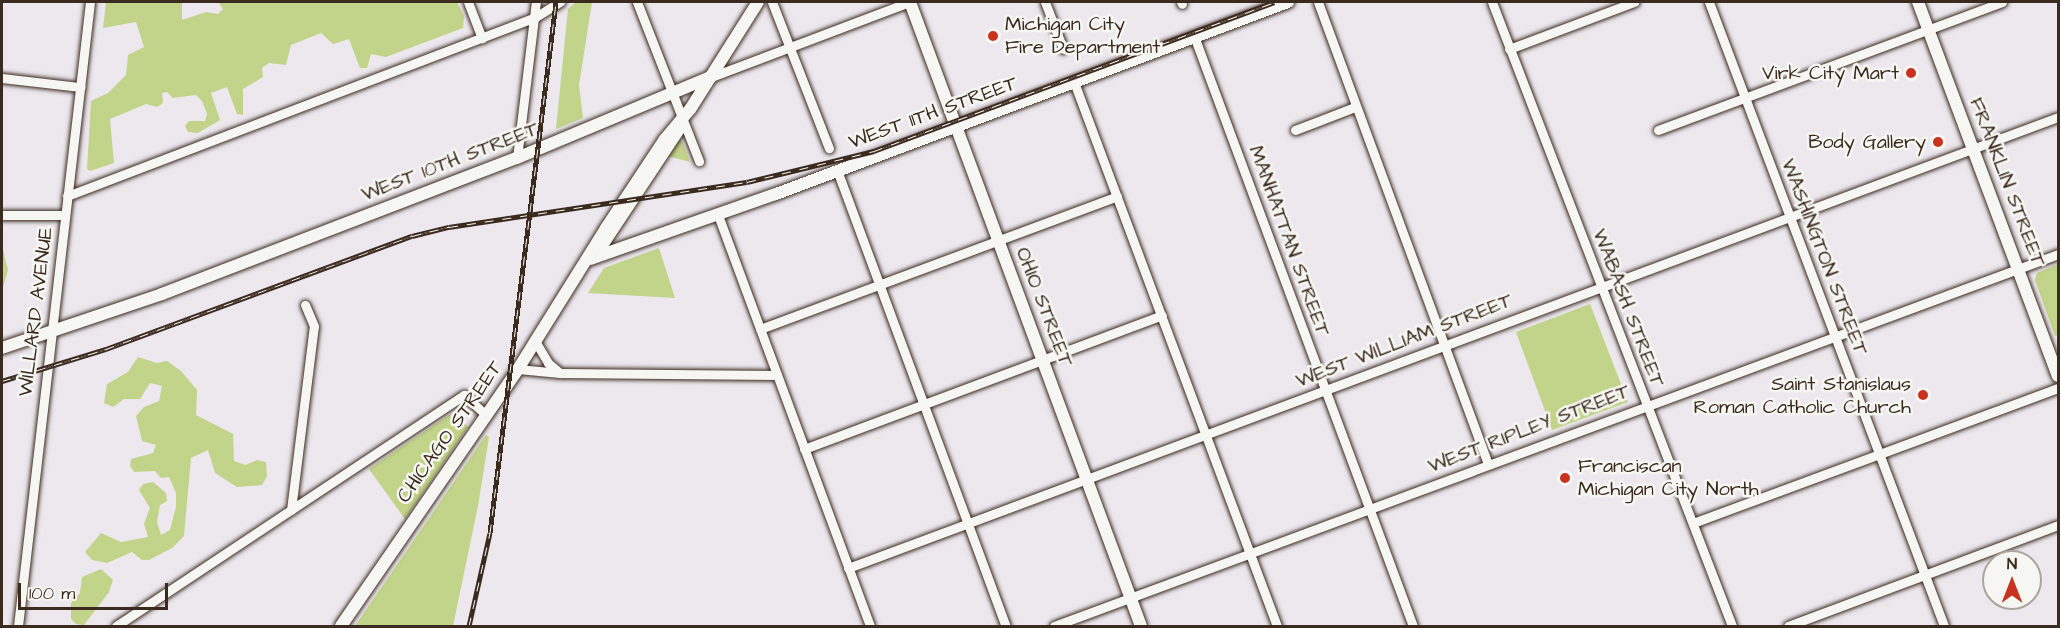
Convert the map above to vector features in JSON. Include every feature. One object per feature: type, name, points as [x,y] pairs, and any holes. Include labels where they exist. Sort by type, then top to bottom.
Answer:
[{"type":"street","name":"WILLARD AVENUE","points":[[18,627],[90,2]]},
{"type":"street","points":[[468,2],[482,38]]},
{"type":"street","points":[[517,158],[536,2]]},
{"type":"street","points":[[67,196],[534,18],[560,2]]},
{"type":"street","points":[[637,2],[699,161]]},
{"type":"street","name":"CHICAGO STREET","points":[[341,627],[518,369],[665,139],[683,119],[758,2]]},
{"type":"street","points":[[772,2],[829,148]]},
{"type":"street","name":"WEST 10TH STREET","points":[[2,348],[51,334],[517,158],[711,77],[909,2]]},
{"type":"street","name":"OHIO STREET","points":[[909,2],[1141,627]]},
{"type":"street","points":[[1045,2],[1063,50]]},
{"type":"street","name":"WEST 11TH STREET","points":[[590,259],[718,215],[1288,2]]},
{"type":"street","points":[[1318,2],[1488,464]]},
{"type":"street","name":"WABASH STREET","points":[[1492,2],[1732,627]]},
{"type":"street","points":[[1509,49],[1634,2]]},
{"type":"street","name":"WASHINGTON STREET","points":[[1709,2],[1944,627]]},
{"type":"street","name":"FRANKLIN STREET","points":[[1918,2],[2058,376]]},
{"type":"street","points":[[1658,130],[2002,2]]},
{"type":"street","name":"MANHATTAN STREET","points":[[1194,36],[1413,627]]},
{"type":"street","points":[[2,78],[80,87]]},
{"type":"street","points":[[1074,82],[1277,627]]},
{"type":"street","points":[[1295,130],[1355,107]]},
{"type":"street","name":"WEST WILLIAM STREET","points":[[848,568],[2058,117]]},
{"type":"street","points":[[837,170],[1006,627]]},
{"type":"street","points":[[760,329],[1118,196]]},
{"type":"street","points":[[2,215],[65,215]]},
{"type":"street","points":[[718,215],[870,627]]},
{"type":"street","name":"WEST RIPLEY STREET","points":[[1054,627],[1647,404],[2058,254]]},
{"type":"street","points":[[291,510],[314,326],[305,305]]},
{"type":"street","points":[[804,448],[1162,315]]},
{"type":"street","points":[[536,341],[548,363],[560,373]]},
{"type":"street","points":[[518,369],[560,373],[777,375]]},
{"type":"street","points":[[1693,523],[1880,457],[2058,388]]},
{"type":"street","points":[[116,627],[464,395],[485,414]]},
{"type":"street","points":[[1788,627],[2058,525]]},
{"type":"green space","points":[[106,2],[182,2],[182,20],[206,12],[218,14],[223,9],[218,2],[457,2],[464,16],[463,28],[386,57],[371,54],[367,68],[360,68],[349,39],[333,44],[321,33],[291,45],[286,65],[269,63],[262,68],[263,77],[243,89],[243,115],[237,114],[227,87],[211,93],[220,120],[198,133],[188,132],[185,126],[189,121],[205,121],[207,114],[202,101],[196,95],[173,98],[167,92],[162,93],[163,103],[157,107],[146,104],[110,119],[114,163],[90,171],[87,169],[91,101],[108,93],[126,75],[128,55],[144,47],[136,22],[103,28]]},
{"type":"green space","points":[[576,2],[592,2],[579,85],[583,118],[556,129],[568,9]]},
{"type":"green space","points":[[679,139],[683,143],[690,162],[667,156]]},
{"type":"green space","points":[[2,245],[8,270],[2,291]]},
{"type":"green space","points":[[659,248],[675,298],[588,293],[604,268]]},
{"type":"green space","points":[[2058,264],[2058,335],[2055,336],[2035,280],[2037,273]]},
{"type":"green space","points":[[1590,304],[1628,402],[1552,430],[1516,332]]},
{"type":"green space","points":[[138,357],[157,363],[167,361],[181,371],[197,390],[196,415],[233,434],[234,461],[245,465],[257,460],[266,462],[267,476],[262,485],[237,487],[215,473],[208,450],[191,458],[184,536],[172,548],[149,560],[142,560],[132,552],[107,563],[92,560],[85,552],[101,533],[121,542],[148,537],[144,524],[150,508],[139,490],[143,484],[153,482],[166,493],[167,501],[160,505],[157,522],[161,535],[170,530],[176,507],[176,493],[169,477],[161,478],[155,471],[134,472],[130,466],[131,459],[153,453],[156,445],[142,441],[136,416],[144,407],[159,401],[162,386],[150,383],[140,399],[124,399],[113,407],[104,403],[107,384],[128,372]]},
{"type":"green space","points":[[457,414],[468,427],[405,519],[369,469],[449,415]]},
{"type":"green space","points":[[486,435],[489,437],[478,506],[453,626],[355,626]]},
{"type":"green space","points":[[101,569],[113,580],[109,592],[84,625],[76,624],[71,619],[71,603],[80,593],[82,577]]},
{"type":"railway","points":[[469,626],[490,533],[556,2]]},
{"type":"railway","points":[[2,381],[106,349],[412,236],[449,227],[747,182],[874,151],[1274,2]]},
{"type":"place","name":"Michigan City Fire Department","points":[[993,36]]},
{"type":"place","name":"Virk City Mart","points":[[1911,73]]},
{"type":"place","name":"Body Gallery","points":[[1938,142]]},
{"type":"place","name":"Saint Stanislaus Roman Catholic Church","points":[[1923,395]]},
{"type":"place","name":"Franciscan Michigan City North","points":[[1565,478]]}]
